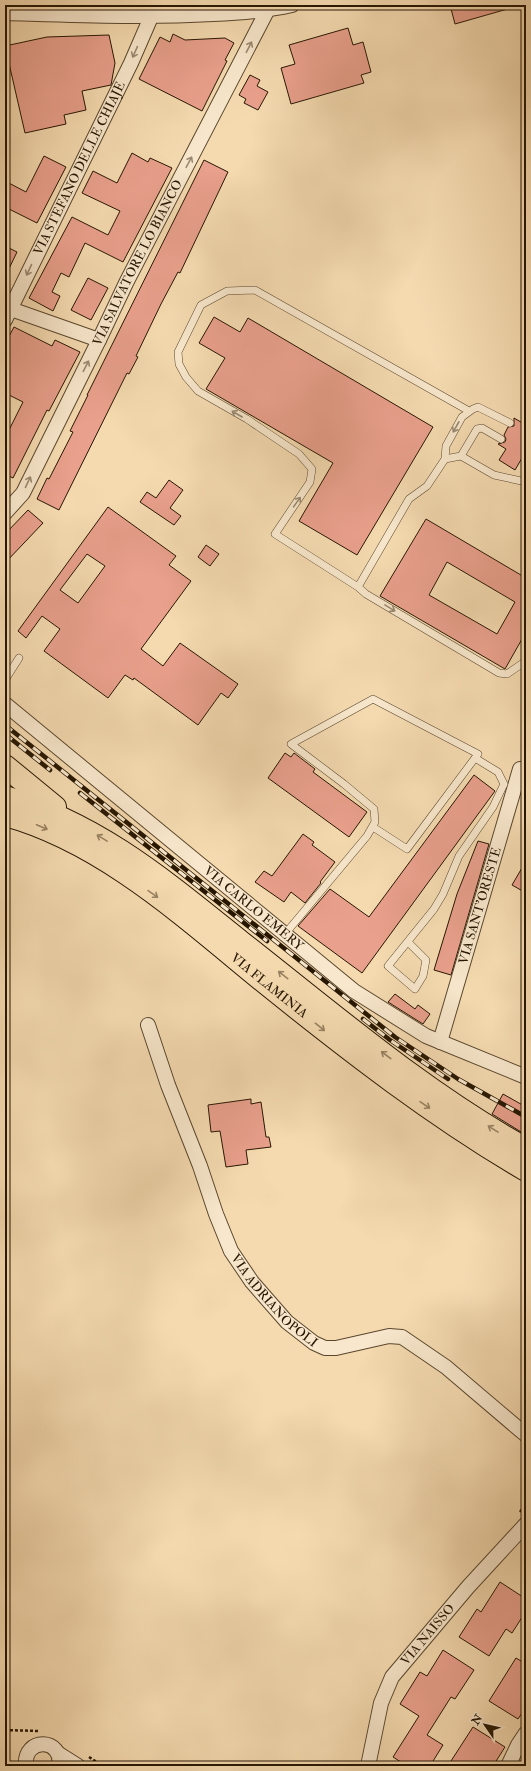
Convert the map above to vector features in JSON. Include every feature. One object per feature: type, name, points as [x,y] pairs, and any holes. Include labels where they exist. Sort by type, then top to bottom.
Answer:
[{"type":"highway","points":[[5,766],[50,804],[82,827]]},
{"type":"highway","name":"VIA FLAMINIA","points":[[5,797],[52,814],[82,827],[155,873],[352,1029],[421,1081],[526,1149]]},
{"type":"highway","name":"VIA FLAMINIA","points":[[5,815],[28,822],[55,833],[120,870],[185,918],[383,1076],[462,1130],[526,1170]]},
{"type":"street","points":[[5,13],[151,17],[267,11],[292,5]]},
{"type":"street","name":"VIA SALVATORE LO BIANCO","points":[[5,513],[23,493],[100,340],[127,281],[267,11]]},
{"type":"street","name":"VIA STEFANO DELLE CHIAJE","points":[[7,312],[131,63],[151,17]]},
{"type":"street","points":[[7,312],[100,340]]},
{"type":"street","name":"VIA CARLO EMERY","points":[[5,704],[354,991],[426,1036],[526,1077]]},
{"type":"street","name":"VIA SANT'ORESTE","points":[[440,1042],[520,769]]},
{"type":"street","name":"VIA ADRIANOPOLI","points":[[148,1025],[168,1085],[231,1251],[252,1282],[287,1322],[314,1343],[325,1348],[336,1348],[389,1336],[402,1337],[446,1367],[526,1435]]},
{"type":"street","name":"VIA NAISSO","points":[[368,1766],[381,1703],[392,1677],[468,1587],[526,1524]]},
{"type":"street","points":[[508,1766],[518,1745],[526,1733]]},
{"type":"street","points":[[26,1766],[26,1754],[34,1746],[40,1744],[51,1746],[59,1762],[77,1765]]},
{"type":"lane","points":[[469,412],[255,290],[227,291],[202,306],[178,352],[179,364],[186,377],[198,391],[247,419],[299,454],[312,469],[310,482],[274,534],[358,587],[366,594],[499,673],[507,674],[526,661]]},
{"type":"lane","points":[[358,587],[408,499],[427,486],[445,459],[446,446],[462,417],[478,407],[510,423]]},
{"type":"lane","points":[[461,456],[477,430],[482,428],[501,439]]},
{"type":"lane","points":[[445,459],[461,456],[494,475],[526,482]]},
{"type":"lane","points":[[5,680],[19,658]]},
{"type":"lane","points":[[285,934],[367,836],[375,822],[374,809],[291,744],[373,699],[478,754],[407,849],[373,826]]},
{"type":"lane","points":[[408,942],[426,960],[423,976],[415,989],[388,966],[434,909],[443,894],[459,856],[493,807],[504,784],[498,772],[475,758]]},
{"type":"building","points":[[450,5],[511,5],[511,8],[455,24]]},
{"type":"building","points":[[348,28],[353,45],[363,42],[371,72],[361,75],[364,83],[291,104],[281,68],[295,64],[289,45]]},
{"type":"building","points":[[173,34],[185,40],[225,38],[234,43],[225,60],[227,61],[202,111],[139,79],[160,37],[170,42]]},
{"type":"building","points":[[109,35],[115,63],[111,85],[82,91],[86,110],[64,115],[66,124],[25,133],[5,46],[47,37]]},
{"type":"building","points":[[250,75],[260,80],[257,86],[268,92],[258,110],[244,103],[246,99],[239,95]]},
{"type":"building","points":[[132,153],[148,162],[150,158],[172,168],[123,262],[85,243],[69,277],[61,273],[52,292],[60,296],[53,311],[29,298],[72,217],[108,235],[120,211],[82,193],[93,171],[117,183]]},
{"type":"building","points":[[44,156],[66,167],[37,223],[5,207],[5,181],[26,192]]},
{"type":"building","points":[[204,160],[228,172],[180,273],[178,272],[161,304],[136,356],[138,357],[129,374],[127,373],[59,510],[37,499],[73,432],[70,431],[87,395]]},
{"type":"building","points":[[5,246],[17,252],[5,277]]},
{"type":"building","points":[[88,278],[108,288],[91,320],[71,310]]},
{"type":"building","points":[[214,317],[240,332],[248,318],[433,427],[357,555],[299,521],[333,463],[206,389],[225,358],[199,343]]},
{"type":"building","points":[[14,327],[52,346],[55,340],[80,352],[49,411],[47,410],[13,478],[5,474],[5,438],[23,402],[5,393],[5,344]]},
{"type":"building","points":[[514,418],[526,425],[526,460],[522,458],[515,470],[499,460],[506,449],[498,444],[505,442],[506,439],[504,435],[508,427],[514,426]]},
{"type":"building","points":[[169,480],[183,490],[170,508],[181,516],[174,525],[140,502],[147,492],[156,498]]},
{"type":"building","points":[[108,507],[176,556],[169,565],[191,581],[141,649],[163,666],[180,643],[238,684],[228,698],[221,693],[198,725],[134,678],[133,680],[125,675],[108,698],[44,651],[60,629],[42,616],[26,638],[18,631]],"holes":[[[87,554],[105,566],[78,603],[60,590]]]},
{"type":"building","points":[[28,510],[43,523],[5,563],[5,534]]},
{"type":"building","points":[[426,519],[526,578],[526,632],[505,669],[380,596]],"holes":[[[447,562],[515,602],[497,634],[429,595]]]},
{"type":"building","points":[[206,545],[219,554],[210,566],[198,557]]},
{"type":"building","points":[[285,753],[291,757],[294,753],[315,769],[313,772],[367,812],[349,837],[268,778]]},
{"type":"building","points":[[474,775],[495,791],[362,973],[298,926],[330,889],[369,917]]},
{"type":"building","points":[[303,834],[314,842],[312,845],[335,862],[305,903],[291,892],[284,902],[255,882],[264,871],[272,876]]},
{"type":"building","points":[[478,841],[489,844],[451,975],[434,970],[457,894]]},
{"type":"building","points":[[526,861],[526,893],[512,885]]},
{"type":"building","points":[[395,994],[415,1009],[418,1005],[430,1014],[423,1024],[388,1002]]},
{"type":"building","points":[[503,1094],[526,1107],[526,1135],[492,1114]]},
{"type":"building","points":[[251,1099],[251,1104],[261,1102],[266,1137],[269,1137],[271,1147],[246,1150],[248,1164],[226,1167],[220,1131],[211,1132],[208,1105]]},
{"type":"building","points":[[500,1582],[526,1599],[526,1611],[512,1633],[506,1629],[489,1656],[459,1637],[477,1609],[481,1612]]},
{"type":"building","points":[[443,1650],[474,1670],[455,1699],[451,1697],[427,1735],[443,1745],[430,1766],[407,1766],[393,1757],[419,1716],[400,1704],[420,1672],[427,1676]]},
{"type":"building","points":[[516,1658],[526,1664],[526,1707],[518,1719],[489,1701]]},
{"type":"building","points":[[473,1727],[505,1747],[493,1766],[458,1766],[451,1761]]},
{"type":"railway","points":[[5,725],[395,1037],[458,1079],[526,1117]]},
{"type":"railway","points":[[5,734],[50,770]]},
{"type":"railway","points":[[80,793],[267,941]]},
{"type":"railway","points":[[363,1019],[390,1040],[448,1079]]}]
